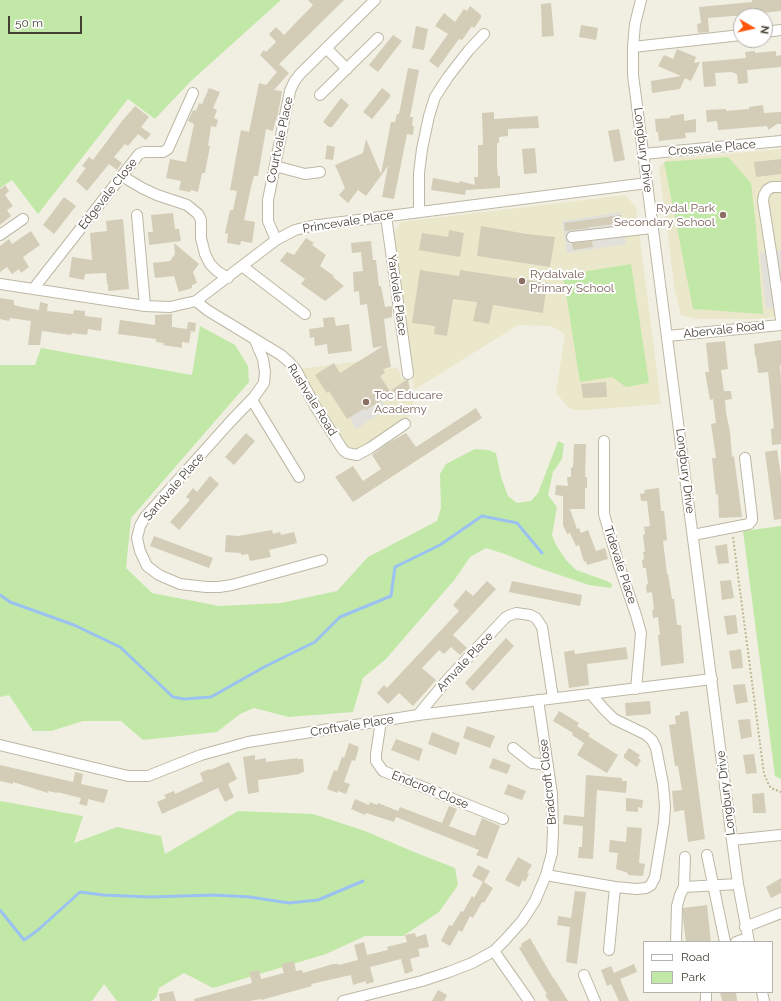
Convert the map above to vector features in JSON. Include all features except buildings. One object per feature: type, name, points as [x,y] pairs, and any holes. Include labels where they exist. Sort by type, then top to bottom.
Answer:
[{"type":"street","name":"Courtvale Place","points":[[276,240],[268,221],[268,200],[290,90],[300,74],[375,0]]},
{"type":"street","name":"Longbury Drive","points":[[641,0],[635,24],[633,75],[652,228],[668,336],[732,840],[738,884],[749,940]]},
{"type":"street","points":[[419,212],[419,173],[422,149],[429,116],[435,97],[448,77],[469,50],[484,34]]},
{"type":"street","points":[[633,47],[733,36]]},
{"type":"street","points":[[320,95],[378,38]]},
{"type":"street","points":[[326,48],[347,69]]},
{"type":"street","name":"Edgevale Close","points":[[34,288],[140,154],[144,152],[163,152],[168,149],[193,93]]},
{"type":"street","name":"Crossvale Place","points":[[643,154],[781,141]]},
{"type":"street","points":[[275,166],[305,174],[320,172]]},
{"type":"street","points":[[122,176],[157,195],[187,205],[198,214],[201,220],[201,238],[205,254],[210,264],[216,271],[228,278]]},
{"type":"street","name":"Princevale Place","points":[[0,284],[145,306],[170,307],[196,301],[276,240],[295,230],[311,226],[647,183]]},
{"type":"street","points":[[781,187],[772,187],[767,190],[762,201],[781,319]]},
{"type":"street","points":[[138,215],[145,306]]},
{"type":"street","name":"Yardvale Place","points":[[386,216],[408,374]]},
{"type":"street","points":[[0,235],[23,219]]},
{"type":"street","points":[[572,237],[652,228]]},
{"type":"street","points":[[242,266],[305,314]]},
{"type":"street","name":"Rushvale Road","points":[[196,301],[207,310],[281,355],[289,362],[296,370],[315,406],[342,450],[347,453],[358,454],[370,448],[405,424]]},
{"type":"street","name":"Abervale Road","points":[[668,336],[781,325]]},
{"type":"street","name":"Sandvale Place","points":[[255,340],[263,359],[265,372],[264,384],[252,400],[230,422],[145,517],[140,526],[137,538],[140,551],[147,566],[159,575],[180,584],[206,588],[232,585],[322,560]]},
{"type":"street","points":[[252,400],[299,477]]},
{"type":"street","name":"Tidevale Place","points":[[604,440],[604,514],[641,634],[636,689]]},
{"type":"street","points":[[693,535],[746,526],[752,520],[745,458]]},
{"type":"street","name":"Amvale Place","points":[[418,716],[447,680],[505,618],[516,613],[530,615],[536,618],[542,627],[553,698]]},
{"type":"street","name":"Croftvale Place","points":[[0,745],[119,774],[138,777],[148,776],[201,755],[248,742],[381,721],[712,679]]},
{"type":"street","points":[[546,874],[615,887],[636,889],[646,888],[651,885],[655,877],[664,822],[665,806],[659,757],[652,740],[645,734],[614,719],[591,694]]},
{"type":"street","name":"Bradcroft Close","points":[[343,1001],[367,998],[449,972],[472,963],[494,950],[522,921],[535,901],[546,874],[552,853],[553,832],[552,794],[538,700]]},
{"type":"street","name":"Endcroft Close","points":[[381,721],[376,761],[383,771],[503,819]]},
{"type":"street","points":[[513,748],[532,763],[548,765]]},
{"type":"street","points":[[732,840],[781,835]]},
{"type":"street","points":[[707,855],[725,941]]},
{"type":"street","points":[[676,941],[677,906],[684,887],[686,857]]},
{"type":"street","points":[[684,887],[738,884]]},
{"type":"street","points":[[609,950],[615,887]]},
{"type":"street","points":[[746,927],[781,913]]},
{"type":"street","points":[[494,950],[529,1001]]},
{"type":"street","points":[[584,974],[595,1001]]},
{"type":"path","points":[[732,528],[764,774],[772,788],[781,792]]},
{"type":"shaded area","name":"Rydal Park Secondary School","points":[[781,149],[781,307],[777,316],[764,319],[697,319],[681,315],[675,292],[659,167],[667,159]]},
{"type":"shaded area","name":"Rydalvale Primary School","points":[[625,195],[636,207],[661,404],[586,410],[574,410],[568,407],[556,393],[565,334],[551,326],[518,325],[414,390],[392,236],[401,222]]},
{"type":"shaded area","points":[[621,212],[626,244],[567,253],[562,221]]},
{"type":"shaded area","points":[[781,250],[781,307],[766,308],[760,253]]},
{"type":"shaded area","name":"Toc Educare Academy","points":[[380,359],[385,362],[387,369],[395,367],[399,370],[401,378],[408,377],[415,412],[401,423],[357,450],[352,449],[347,446],[298,369]]},
{"type":"shaded area","points":[[382,400],[387,409],[356,429],[350,417],[365,408],[366,410]]},
{"type":"green space","points":[[0,0],[281,0],[190,82],[155,119],[128,99],[38,214],[12,180],[0,188]]},
{"type":"green space","name":"Rydal Park Secondary School","points":[[728,157],[751,183],[763,314],[693,309],[664,162]]},
{"type":"green space","points":[[631,264],[649,383],[626,387],[612,377],[580,382],[563,275]]},
{"type":"green space","points":[[200,326],[235,345],[248,366],[249,382],[131,518],[126,568],[152,593],[219,606],[281,603],[337,591],[368,557],[437,521],[441,508],[440,474],[446,464],[475,449],[488,450],[496,453],[501,477],[508,496],[517,503],[531,501],[538,493],[558,441],[564,444],[562,459],[553,472],[548,495],[557,507],[552,535],[556,545],[566,560],[576,570],[607,581],[612,584],[611,588],[589,585],[486,548],[470,557],[455,579],[386,659],[363,678],[353,712],[289,717],[254,708],[240,714],[217,732],[143,740],[121,721],[83,721],[51,731],[33,731],[9,695],[0,697],[0,365],[35,365],[41,348],[192,375]]},
{"type":"green space","points":[[781,526],[781,779],[775,776],[743,531]]},
{"type":"green space","points":[[0,801],[83,816],[74,843],[117,827],[161,836],[165,854],[238,811],[313,814],[365,831],[455,868],[458,885],[439,912],[403,936],[365,936],[326,954],[213,988],[184,973],[159,988],[156,998],[152,1001],[117,1001],[104,984],[92,1001],[0,1001]]},
{"type":"waterway","points":[[0,595],[10,602],[74,625],[120,647],[173,697],[184,699],[211,697],[266,666],[315,642],[340,617],[391,596],[395,567],[440,545],[482,516],[517,523],[542,553]]},
{"type":"waterway","points":[[0,910],[24,940],[38,930],[80,892],[103,895],[149,897],[214,895],[250,897],[289,903],[318,900],[363,881]]},
{"type":"place","name":"Rydal Park Secondary School","points":[[723,215]]},
{"type":"place","name":"Rydalvale Primary School","points":[[522,281]]},
{"type":"place","name":"Toc Educare Academy","points":[[366,402]]}]
